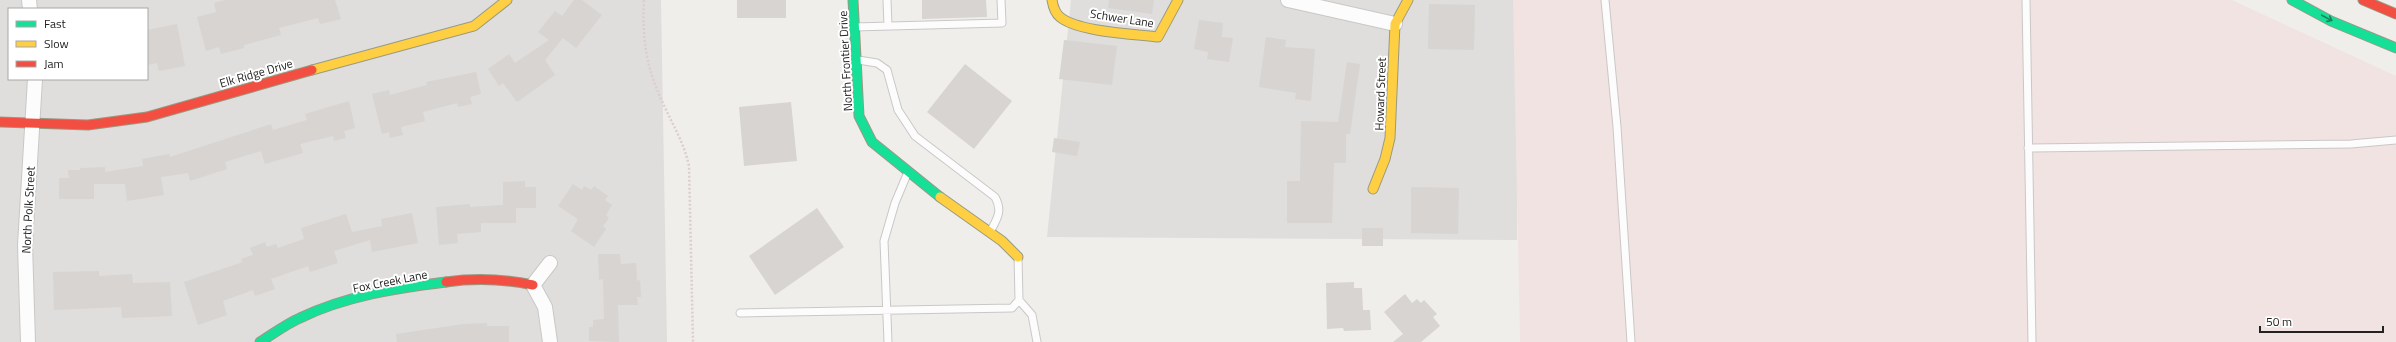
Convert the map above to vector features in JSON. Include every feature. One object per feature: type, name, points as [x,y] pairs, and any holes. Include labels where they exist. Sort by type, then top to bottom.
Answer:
[{"type":"street","name":"Elk Ridge Drive","points":[[0,122],[88,125],[147,117],[414,40],[474,26],[507,0]]},
{"type":"street","name":"North Frontier Drive","points":[[853,0],[859,116],[872,142],[908,172],[990,232],[1018,257]]},
{"type":"street","name":"Schwer Lane","points":[[1052,0],[1052,6],[1061,18],[1093,27],[1158,37],[1178,0]]},
{"type":"street","points":[[1288,0],[1395,24]]},
{"type":"street","name":"Howard Street","points":[[1373,189],[1385,159],[1390,138],[1395,24],[1408,0]]},
{"type":"street","points":[[2292,0],[2331,21],[2396,48]]},
{"type":"street","points":[[2363,0],[2396,14]]},
{"type":"street","name":"North Polk Street","points":[[28,342],[25,245],[36,80]]},
{"type":"street","points":[[550,263],[533,285],[545,307],[550,342]]},
{"type":"street","name":"Fox Creek Lane","points":[[260,342],[300,318],[359,298],[412,286],[473,280],[518,280],[533,285]]},
{"type":"lane","points":[[888,0],[888,26]]},
{"type":"lane","points":[[854,27],[1002,23],[1001,0]]},
{"type":"lane","points":[[1605,0],[1617,127],[1631,342]]},
{"type":"lane","points":[[2026,0],[2032,342]]},
{"type":"lane","points":[[856,60],[877,63],[887,70],[898,110],[915,136],[995,197],[999,204],[999,216],[990,232]]},
{"type":"lane","points":[[2028,148],[2343,144],[2396,140]]},
{"type":"lane","points":[[888,342],[884,240],[895,203],[908,172]]},
{"type":"lane","points":[[740,313],[1012,308],[1018,300],[1018,257]]},
{"type":"lane","points":[[1018,300],[1032,315],[1037,342]]},
{"type":"path","points":[[644,0],[643,38],[648,61],[657,89],[683,143],[689,166],[693,342]]},
{"type":"shaded area","points":[[0,0],[661,0],[667,342],[0,342]]},
{"type":"shaded area","points":[[1071,0],[1518,0],[1517,240],[1047,237]]},
{"type":"shaded area","points":[[1513,0],[2232,0],[2396,76],[2396,342],[1520,342]]},
{"type":"building","points":[[225,0],[335,0],[341,19],[320,24],[318,18],[279,28],[281,35],[244,45],[244,48],[221,54],[219,47],[206,51],[197,17],[216,12],[214,3]]},
{"type":"building","points":[[574,0],[582,0],[602,15],[576,48],[563,38],[545,60],[555,75],[517,102],[503,83],[499,86],[488,69],[509,54],[515,63],[549,40],[538,32],[555,11],[562,16]]},
{"type":"building","points":[[737,0],[786,0],[786,18],[737,18]]},
{"type":"building","points":[[922,0],[986,0],[987,17],[922,19]]},
{"type":"building","points":[[1109,0],[1154,0],[1152,14],[1108,8]]},
{"type":"building","points":[[1429,4],[1475,5],[1474,50],[1428,49]]},
{"type":"building","points":[[1199,20],[1223,23],[1222,37],[1233,38],[1229,62],[1207,59],[1208,52],[1194,49]]},
{"type":"building","points":[[177,24],[185,66],[159,71],[157,63],[148,65],[148,30]]},
{"type":"building","points":[[1266,37],[1286,40],[1285,47],[1315,49],[1311,101],[1295,99],[1296,93],[1259,87]]},
{"type":"building","points":[[1064,40],[1117,46],[1112,85],[1059,79]]},
{"type":"building","points":[[1347,62],[1360,64],[1350,134],[1346,134],[1346,163],[1334,163],[1332,223],[1287,223],[1287,181],[1300,181],[1301,121],[1338,122]]},
{"type":"building","points":[[965,64],[1012,101],[974,149],[927,112]]},
{"type":"building","points":[[476,72],[481,94],[470,97],[472,104],[458,107],[457,103],[423,112],[425,121],[401,127],[403,135],[390,138],[389,132],[382,134],[372,94],[389,90],[390,95],[427,85],[426,82]]},
{"type":"building","points":[[349,101],[355,128],[344,131],[346,138],[334,141],[333,136],[300,144],[303,153],[265,164],[261,151],[225,162],[227,169],[190,181],[188,173],[161,177],[164,195],[127,201],[125,184],[94,184],[94,199],[59,199],[59,178],[69,178],[68,170],[105,167],[105,172],[143,166],[142,159],[169,154],[170,157],[271,124],[273,130],[307,120],[305,114]]},
{"type":"building","points":[[791,102],[797,161],[744,166],[739,107]]},
{"type":"building","points":[[1054,138],[1080,142],[1077,156],[1052,152]]},
{"type":"building","points":[[525,181],[525,187],[536,187],[536,208],[516,208],[516,223],[481,223],[481,232],[457,234],[458,243],[439,245],[436,207],[470,204],[470,207],[503,205],[503,182]]},
{"type":"building","points":[[573,184],[582,190],[584,186],[591,190],[594,186],[608,196],[605,200],[612,205],[606,215],[609,218],[603,226],[606,229],[594,247],[571,231],[578,219],[558,206]]},
{"type":"building","points":[[1411,187],[1459,188],[1458,234],[1411,233]]},
{"type":"building","points":[[817,208],[844,247],[775,295],[749,256]]},
{"type":"building","points":[[412,213],[418,243],[372,252],[370,240],[334,251],[338,263],[310,272],[308,266],[271,279],[275,289],[255,296],[253,290],[223,301],[227,315],[198,325],[184,282],[243,262],[241,259],[253,255],[250,248],[265,242],[267,247],[276,244],[278,248],[304,239],[301,228],[346,214],[352,232],[382,226],[381,219]]},
{"type":"building","points":[[1362,228],[1383,228],[1383,246],[1362,246]]},
{"type":"building","points":[[598,254],[620,254],[621,264],[636,263],[637,281],[640,280],[641,297],[637,297],[638,305],[618,305],[619,342],[589,341],[589,327],[593,327],[593,320],[604,319],[603,279],[599,280]]},
{"type":"building","points":[[99,271],[99,276],[132,274],[133,283],[170,282],[172,316],[122,318],[121,307],[54,310],[53,272]]},
{"type":"building","points":[[1354,282],[1354,288],[1362,288],[1363,310],[1370,310],[1371,330],[1344,331],[1343,328],[1327,329],[1326,283]]},
{"type":"building","points":[[1405,294],[1412,303],[1417,299],[1421,303],[1424,300],[1437,314],[1433,317],[1440,326],[1421,342],[1393,342],[1403,334],[1384,312]]},
{"type":"building","points":[[487,323],[487,326],[509,326],[509,342],[397,342],[396,334],[464,324]]},
{"type":"traffic: fast","points":[[853,0],[859,116],[872,142],[940,197]]},
{"type":"traffic: fast","points":[[2292,0],[2331,21],[2396,48]]},
{"type":"traffic: fast","points":[[260,342],[295,320],[335,304],[390,290],[446,282]]},
{"type":"traffic: slow","points":[[312,70],[474,26],[507,0]]},
{"type":"traffic: slow","points":[[1052,0],[1054,9],[1058,15],[1068,22],[1107,32],[1158,37],[1178,0]]},
{"type":"traffic: slow","points":[[1373,189],[1385,159],[1390,138],[1395,24],[1408,0]]},
{"type":"traffic: slow","points":[[940,197],[1002,241],[1018,257]]},
{"type":"traffic: jam","points":[[2363,0],[2396,14]]},
{"type":"traffic: jam","points":[[0,122],[88,125],[147,117],[312,70]]},
{"type":"traffic: jam","points":[[446,282],[490,280],[511,281],[533,285]]}]
